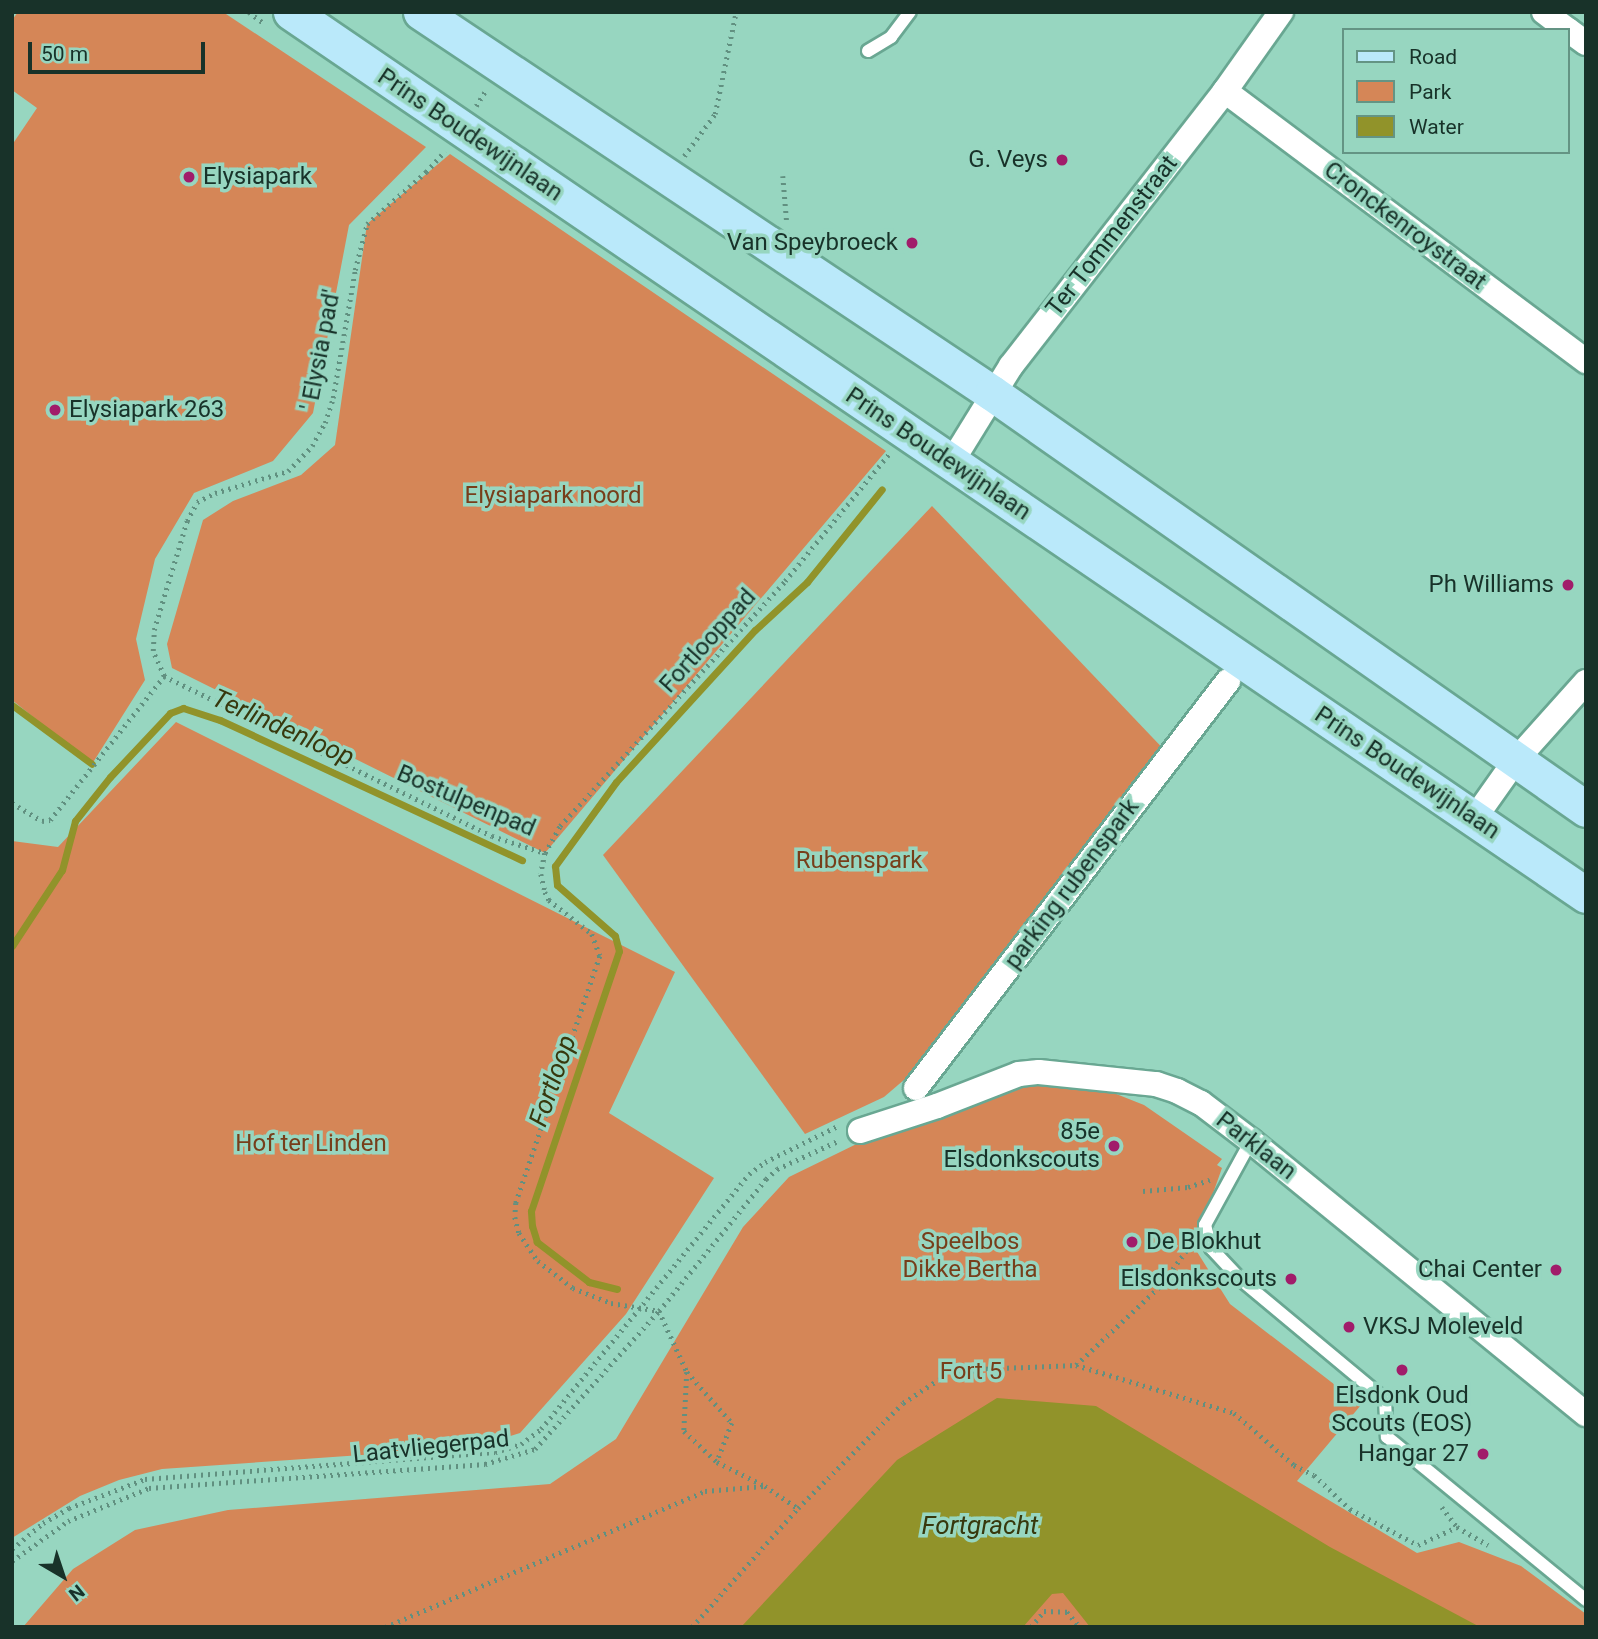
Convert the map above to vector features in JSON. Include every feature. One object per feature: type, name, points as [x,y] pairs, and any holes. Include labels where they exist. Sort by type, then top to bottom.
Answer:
[{"type":"main road","name":"Prins Boudewijnlaan","points":[[291,12],[455,138],[951,463],[1586,895]]},
{"type":"main road","points":[[421,12],[992,393],[1586,809]]},
{"type":"street","name":"Ter Tommenstraat","points":[[951,463],[992,393],[1225,91],[1281,12]]},
{"type":"street","points":[[1544,12],[1565,28]]},
{"type":"street","points":[[1570,31],[1586,43]]},
{"type":"street","name":"Cronckenroystraat","points":[[1225,91],[1586,361]]},
{"type":"street","name":"parking rubenspark","points":[[916,1088],[1228,681]]},
{"type":"street","points":[[1475,819],[1515,761],[1586,682]]},
{"type":"street","name":"Parklaan","points":[[853,1126],[1019,1074],[1039,1072],[1156,1084],[1177,1091],[1201,1103],[1251,1141],[1586,1414]]},
{"type":"lane","points":[[868,51],[891,37],[910,12]]},
{"type":"lane","points":[[1251,1141],[1205,1225],[1211,1248],[1240,1279],[1385,1400],[1387,1437],[1586,1600]]},
{"type":"path","points":[[682,160],[715,114],[736,12]]},
{"type":"path","points":[[455,138],[501,67]]},
{"type":"path","name":"' Elysia pad'","points":[[164,676],[153,651],[154,630],[187,521],[197,502],[215,493],[288,471],[312,446],[325,423],[333,398],[355,270],[367,225],[426,172],[455,138]]},
{"type":"path","points":[[783,176],[788,232]]},
{"type":"path","name":"Fortlooppad","points":[[545,853],[560,826],[785,581],[894,448]]},
{"type":"path","points":[[12,803],[42,821],[50,820],[164,676]]},
{"type":"path","name":"Bostulpenpad","points":[[164,676],[492,836],[545,853],[541,874],[545,892],[557,906],[592,934],[599,947],[600,956],[516,1203],[515,1217],[526,1245],[538,1261],[573,1289],[611,1303],[659,1311]]},
{"type":"path","points":[[12,1549],[43,1523],[69,1508],[145,1479],[495,1452],[522,1444],[541,1429],[749,1174],[765,1161],[853,1126]]},
{"type":"path","name":"Laatvliegerpad","points":[[12,1561],[68,1521],[149,1488],[485,1464],[520,1456],[547,1440],[659,1311],[771,1173],[853,1126]]},
{"type":"path","points":[[1143,1191],[1188,1186],[1231,1174]]},
{"type":"path","points":[[1076,1365],[1160,1286],[1205,1225]]},
{"type":"path","points":[[659,1311],[687,1372],[732,1423],[717,1462]]},
{"type":"path","points":[[692,1627],[797,1508],[903,1403],[938,1380],[979,1369],[1076,1365],[1234,1413],[1294,1465],[1314,1475],[1350,1509],[1418,1545],[1457,1527]]},
{"type":"path","points":[[687,1372],[684,1431],[717,1462],[765,1486],[797,1508]]},
{"type":"path","points":[[385,1627],[705,1491],[765,1486]]},
{"type":"path","points":[[1031,1627],[1044,1611],[1067,1612],[1080,1627]]},
{"type":"green space","points":[[18,12],[223,12],[426,147],[349,225],[313,413],[273,461],[194,493],[155,559],[136,639],[145,680],[92,764],[12,700],[12,145],[37,108],[12,90],[12,20]]},
{"type":"green space","name":"Elysiapark noord","points":[[450,154],[886,451],[545,853],[172,668],[167,644],[203,520],[233,501],[301,475],[335,445],[367,224]]},
{"type":"green space","name":"Rubenspark","points":[[932,506],[1172,758],[1071,907],[967,1026],[884,1097],[805,1134],[603,855]]},
{"type":"green space","name":"Hof ter Linden","points":[[176,722],[675,972],[609,1113],[714,1178],[626,1314],[520,1433],[476,1447],[162,1469],[119,1480],[80,1496],[12,1538],[12,841],[58,847]]},
{"type":"green space","name":"Fort 5","points":[[1028,1084],[1091,1084],[1144,1105],[1222,1159],[1217,1165],[1222,1168],[1194,1247],[1230,1304],[1361,1405],[1297,1481],[1417,1553],[1459,1542],[1521,1566],[1586,1614],[1586,1627],[23,1627],[73,1569],[135,1530],[228,1510],[550,1484],[616,1439],[743,1227],[789,1177],[877,1134]]},
{"type":"water","name":"Fortgracht","points":[[997,1398],[1096,1406],[1330,1547],[1480,1627],[1090,1627],[1063,1593],[1052,1594],[1023,1627],[741,1627],[897,1460]]},
{"type":"waterway","name":"Fortloop","points":[[617,1289],[589,1282],[537,1242],[532,1226],[531,1211],[619,951],[615,936],[557,885],[555,866],[616,782],[755,630],[807,582],[882,489]]},
{"type":"waterway","points":[[12,705],[92,764]]},
{"type":"waterway","name":"Terlindenloop","points":[[12,946],[62,870],[75,821],[110,777],[170,713],[183,708],[220,720],[522,860]]},
{"type":"place","name":"G. Veys","points":[[1062,160]]},
{"type":"place","name":"Elysiapark","points":[[189,177]]},
{"type":"place","name":"Van Speybroeck","points":[[912,243]]},
{"type":"place","name":"Elysiapark 263","points":[[55,410]]},
{"type":"place","name":"Ph Williams","points":[[1568,585]]},
{"type":"place","name":"85e Elsdonkscouts","points":[[1114,1146]]},
{"type":"place","name":"De Blokhut","points":[[1132,1242]]},
{"type":"place","name":"Chai Center","points":[[1556,1270]]},
{"type":"place","name":"Elsdonkscouts","points":[[1291,1279]]},
{"type":"place","name":"VKSJ Moleveld","points":[[1349,1327]]},
{"type":"place","name":"Elsdonk Oud Scouts (EOS)","points":[[1402,1370]]},
{"type":"place","name":"Hangar 27","points":[[1483,1454]]},
{"type":"park label","name":"Speelbos Dikke Bertha","points":[[970,1256]]}]
